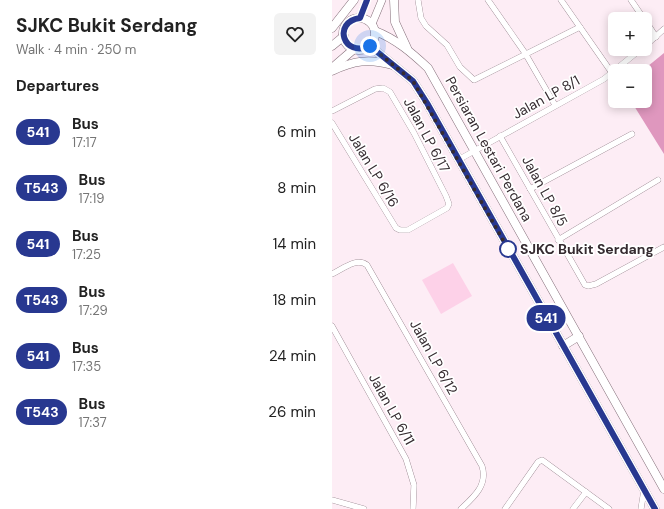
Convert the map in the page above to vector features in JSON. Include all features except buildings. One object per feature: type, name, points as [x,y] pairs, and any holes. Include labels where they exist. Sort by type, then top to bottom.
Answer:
[{"type":"main road","points":[[332,28],[354,0]]},
{"type":"main road","points":[[394,0],[395,22],[409,50]]},
{"type":"main road","points":[[360,18],[366,19],[373,27],[374,39],[370,46],[362,50],[354,49],[347,44],[344,36],[344,29],[347,23],[353,19],[360,18]]},
{"type":"main road","name":"Persiaran Lestari Perdana","points":[[373,27],[409,50],[428,68],[664,489]]},
{"type":"main road","points":[[332,46],[344,36]]},
{"type":"main road","points":[[370,46],[413,81],[655,509]]},
{"type":"main road","points":[[332,70],[354,49]]},
{"type":"main road","points":[[332,70],[359,61],[377,60],[396,66]]},
{"type":"main road","points":[[562,346],[579,336]]},
{"type":"street","points":[[360,18],[367,0]]},
{"type":"street","points":[[373,27],[382,0]]},
{"type":"street","points":[[418,0],[418,8],[423,22],[447,45],[460,67],[474,80],[525,53],[580,27]]},
{"type":"street","points":[[488,0],[525,53],[555,105]]},
{"type":"street","points":[[561,0],[608,67]]},
{"type":"street","points":[[632,0],[640,12]]},
{"type":"street","points":[[652,40],[664,29]]},
{"type":"street","points":[[652,31],[656,37]]},
{"type":"street","name":"Jalan LP 8/1","points":[[623,64],[633,56]]},
{"type":"street","name":"Jalan LP 8/1","points":[[458,160],[608,76]]},
{"type":"street","name":"Jalan LP 6/17","points":[[332,111],[376,89],[383,88],[390,92],[414,133],[449,204],[444,211],[408,230],[404,231],[396,228]]},
{"type":"street","name":"Jalan LP 6/16","points":[[332,123],[396,228]]},
{"type":"street","points":[[530,189],[632,134]]},
{"type":"street","name":"Jalan LP 8/5","points":[[500,136],[582,281],[588,286],[596,284],[664,247]]},
{"type":"street","points":[[558,240],[658,180]]},
{"type":"street","name":"Jalan LP 6/12","points":[[332,274],[357,262],[362,262],[370,270],[482,466],[484,479],[482,486],[461,509]]},
{"type":"street","name":"Jalan LP 6/11","points":[[332,326],[406,459],[414,485],[412,509]]},
{"type":"street","points":[[505,509],[538,462],[542,460],[609,509]]},
{"type":"street","points":[[641,509],[644,490]]},
{"type":"street","points":[[573,509],[586,492]]},
{"type":"street","points":[[332,500],[364,509]]},
{"type":"shaded area","points":[[664,53],[664,154],[635,108],[652,108],[652,64],[651,64]]},
{"type":"shaded area","points":[[453,263],[472,296],[441,314],[422,280]]},
{"type":"bus line","name":"541","points":[[367,0],[360,18],[353,19],[347,23],[344,29],[344,36],[347,44],[354,49],[362,50],[370,46],[413,81],[427,103],[655,509]]},
{"type":"place","name":"SJKC Bukit Serdang","points":[[508,249]]},
{"type":"route","points":[[370,46],[413,81],[427,103],[508,249]]}]
